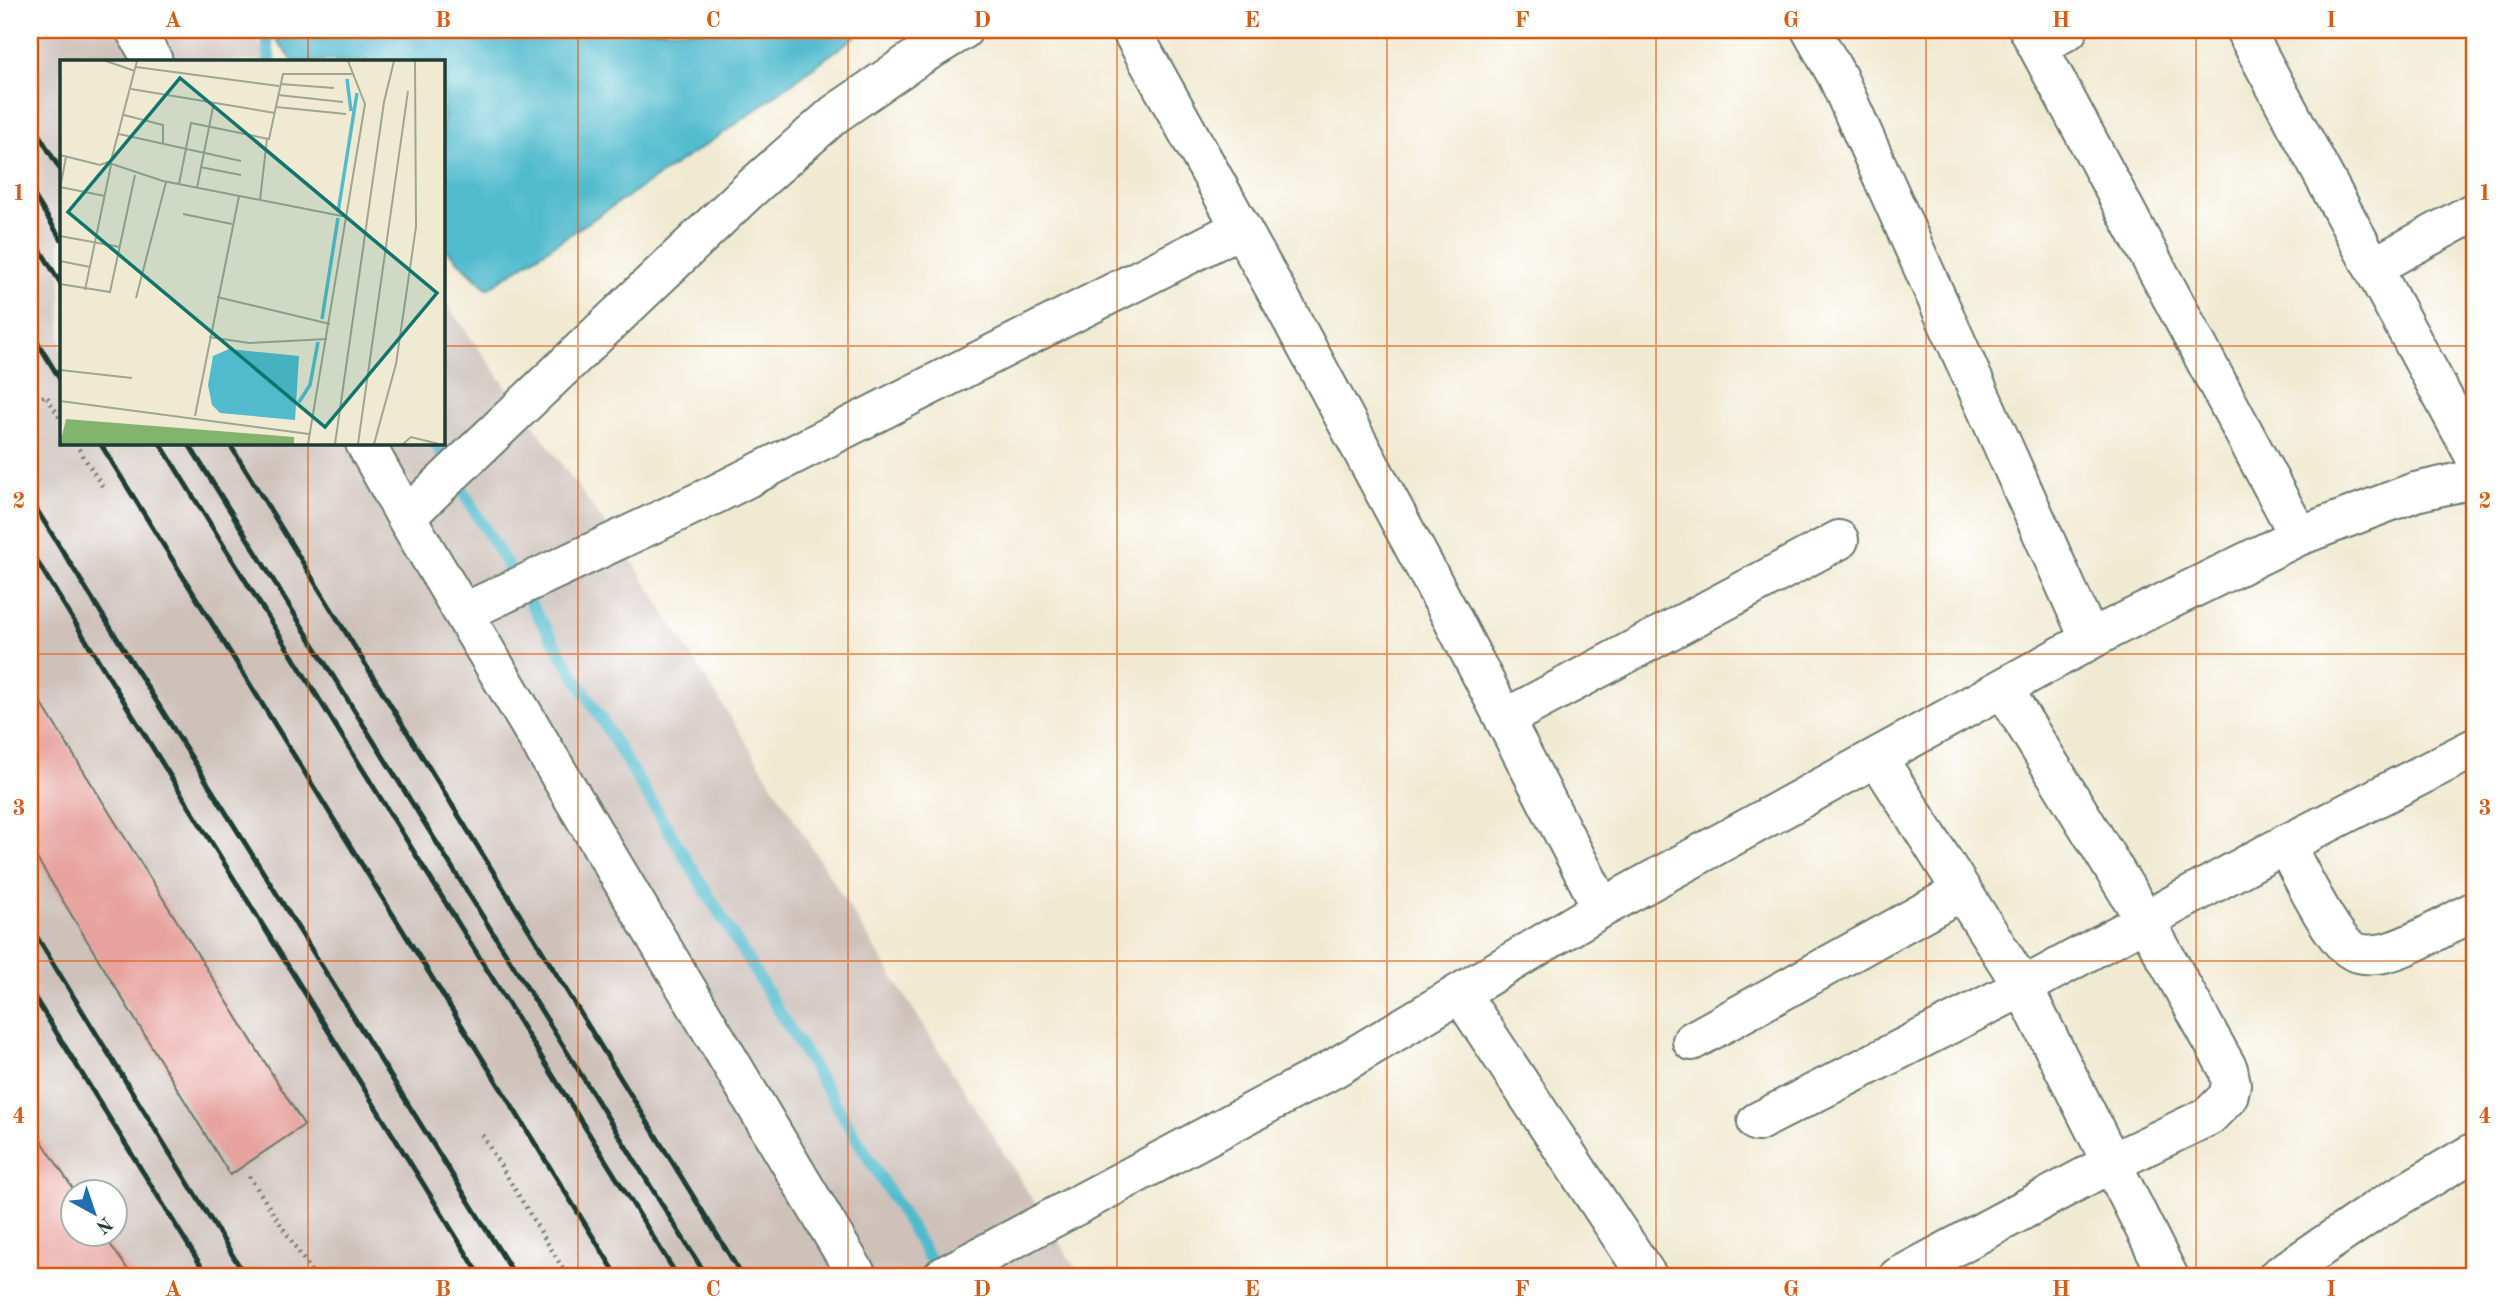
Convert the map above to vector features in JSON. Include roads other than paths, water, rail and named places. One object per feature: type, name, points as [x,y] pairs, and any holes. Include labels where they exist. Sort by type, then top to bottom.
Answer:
[{"type":"street","points":[[135,30],[152,60]]},
{"type":"street","points":[[406,517],[748,191],[835,114],[963,30]]},
{"type":"street","points":[[1131,30],[1394,509],[1602,908]]},
{"type":"street","points":[[1811,30],[1837,76],[2090,640]]},
{"type":"street","points":[[2245,30],[2474,455]]},
{"type":"street","points":[[2045,35],[2299,536]]},
{"type":"street","points":[[2373,267],[2474,212]]},
{"type":"street","points":[[480,606],[716,494],[1241,228]]},
{"type":"street","points":[[366,444],[406,517],[480,606],[858,1277]]},
{"type":"street","points":[[953,1271],[1333,1069],[1602,908],[2090,640],[2299,536],[2415,492],[2474,479]]},
{"type":"street","points":[[1504,719],[1839,540]]},
{"type":"street","points":[[1898,1277],[2111,1163],[2209,1116],[2228,1097],[2231,1084],[2228,1069],[2145,920],[2003,688]]},
{"type":"street","points":[[1757,1122],[2023,987],[2285,845],[2474,748]]},
{"type":"street","points":[[1877,757],[2023,987],[2169,1277]]},
{"type":"street","points":[[2285,845],[2335,934],[2350,949],[2362,954],[2378,954],[2400,947],[2474,911]]},
{"type":"street","points":[[1692,1041],[1962,891]]},
{"type":"street","points":[[1460,993],[1648,1277]]},
{"type":"street","points":[[2277,1277],[2379,1208],[2474,1152]]},
{"type":"water","points":[[269,30],[864,30],[725,132],[487,289],[444,247],[444,60],[292,60]]},
{"type":"waterway","points":[[265,30],[270,60]]},
{"type":"waterway","points":[[436,444],[939,1274]]},
{"type":"railway","points":[[30,120],[60,169]]},
{"type":"railway","points":[[30,189],[60,237]]},
{"type":"railway","points":[[30,233],[60,282]]},
{"type":"railway","points":[[30,330],[60,379]]},
{"type":"railway","points":[[101,444],[618,1277]]},
{"type":"railway","points":[[161,444],[678,1277]]},
{"type":"railway","points":[[189,444],[707,1277]]},
{"type":"railway","points":[[230,444],[743,1277]]},
{"type":"railway","points":[[30,499],[516,1277]]},
{"type":"railway","points":[[30,550],[481,1277]]},
{"type":"railway","points":[[30,926],[246,1277]]},
{"type":"railway","points":[[30,990],[208,1277]]}]
